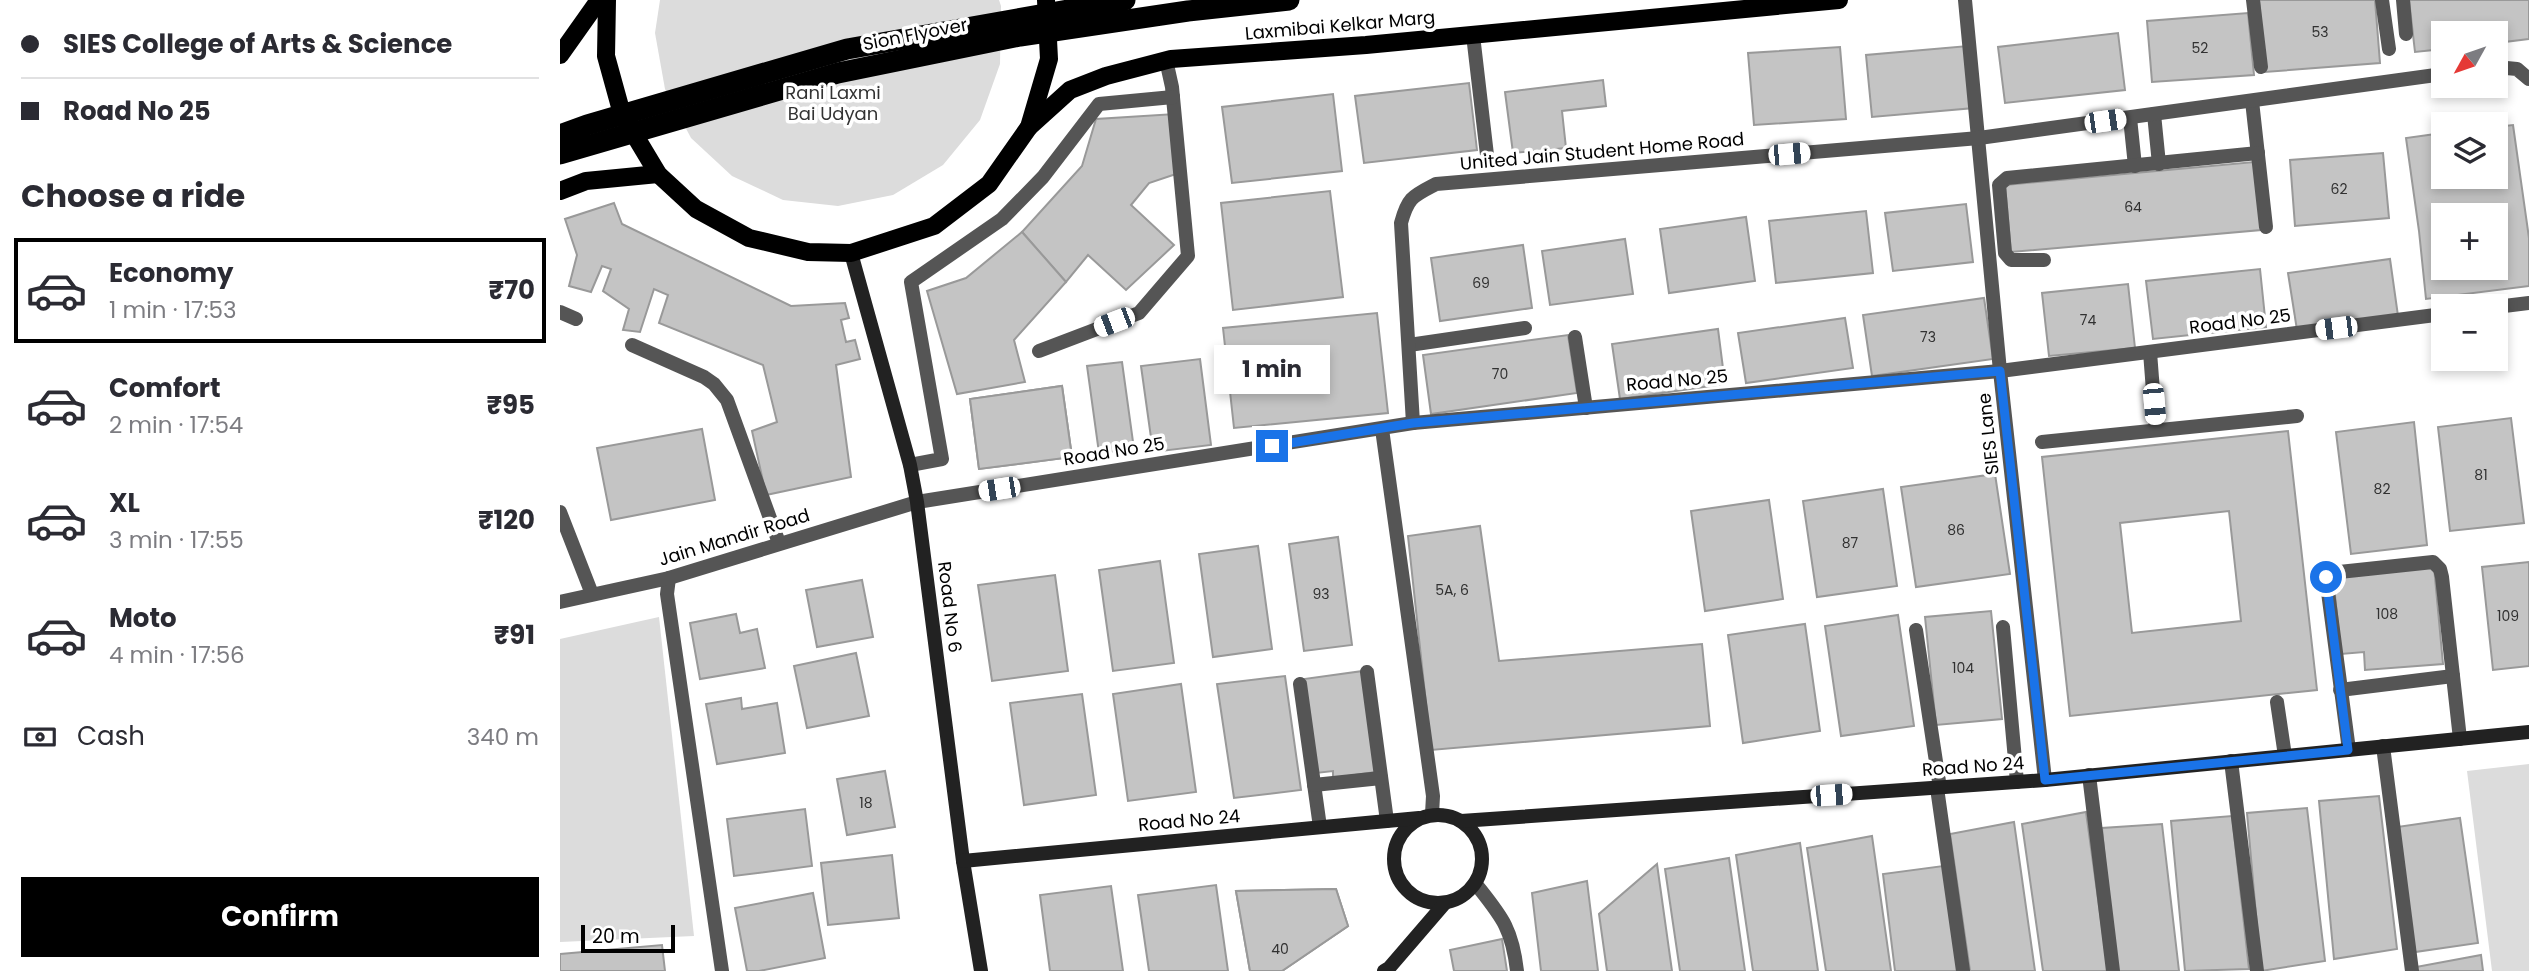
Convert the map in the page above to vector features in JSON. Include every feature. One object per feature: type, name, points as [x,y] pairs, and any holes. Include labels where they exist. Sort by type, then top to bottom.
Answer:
[{"type":"highway","name":"Sion Flyover","points":[[560,135],[847,49],[1125,0]]},
{"type":"highway","name":"Sion Flyover","points":[[560,154],[838,73],[1020,36],[1188,11],[1289,0]]},
{"type":"main road","points":[[560,55],[600,0]]},
{"type":"main road","points":[[607,0],[606,56],[622,114],[658,174],[696,209],[749,238],[807,251],[851,253],[934,226],[989,184],[1029,127],[1049,59],[1046,0]]},
{"type":"main road","name":"Laxmibai Kelkar Marg","points":[[1029,127],[1070,90],[1106,76],[1166,60],[1473,35],[1839,0]]},
{"type":"main road","points":[[560,191],[586,181],[658,174]]},
{"type":"street","name":"SIES Lane","points":[[1965,0],[2000,371],[2045,780]]},
{"type":"street","points":[[2253,0],[2261,67]]},
{"type":"street","points":[[2382,0],[2389,49]]},
{"type":"street","points":[[2403,0],[2406,34]]},
{"type":"street","points":[[1473,35],[1487,155]]},
{"type":"street","points":[[1039,351],[1139,313],[1188,256],[1173,97],[1166,60]]},
{"type":"street","points":[[2508,68],[2517,69],[2529,79]]},
{"type":"street","name":"United Jain Student Home Road","points":[[1413,423],[1401,223],[1406,204],[1436,184],[1979,138],[2431,76]]},
{"type":"street","points":[[910,465],[942,459],[911,282],[1002,219],[1043,177],[1099,104],[1173,97]]},
{"type":"street","points":[[2252,101],[2266,227]]},
{"type":"street","points":[[2154,114],[2159,164]]},
{"type":"street","points":[[2130,118],[2135,166]]},
{"type":"street","points":[[2044,260],[2011,260],[2008,257],[1999,185],[2007,178],[2258,153]]},
{"type":"street","name":"Road No 6","points":[[851,253],[910,465],[917,502],[963,861],[981,971]]},
{"type":"street","points":[[2508,306],[2529,303]]},
{"type":"street","points":[[560,312],[576,318]]},
{"type":"street","name":"Road No 25","points":[[917,502],[1413,423],[2000,371],[2431,316]]},
{"type":"street","points":[[1409,345],[1525,328]]},
{"type":"street","points":[[1575,337],[1586,408]]},
{"type":"street","points":[[632,345],[704,377],[714,384],[727,400],[779,544]]},
{"type":"street","points":[[2150,352],[2156,430]]},
{"type":"street","points":[[2042,442],[2297,416]]},
{"type":"street","points":[[1382,429],[1433,796],[1425,816]]},
{"type":"street","name":"Jain Mandir Road","points":[[560,602],[669,578],[917,502]]},
{"type":"street","points":[[560,512],[566,544],[592,594]]},
{"type":"street","points":[[2348,750],[2326,577],[2330,573],[2433,562],[2442,577],[2460,739]]},
{"type":"street","points":[[669,578],[667,594],[722,971]]},
{"type":"street","points":[[2003,627],[2017,782]]},
{"type":"street","points":[[1916,630],[1964,971]]},
{"type":"street","points":[[1367,672],[1387,821]]},
{"type":"street","points":[[2340,690],[2453,676]]},
{"type":"street","points":[[1300,684],[1320,827]]},
{"type":"street","points":[[2277,702],[2285,756]]},
{"type":"street","name":"Road No 24","points":[[1461,821],[2045,780],[2529,732]]},
{"type":"street","points":[[2383,746],[2412,971]]},
{"type":"street","points":[[2231,761],[2257,971]]},
{"type":"street","points":[[2089,775],[2113,971]]},
{"type":"street","points":[[1314,785],[1381,778]]},
{"type":"street","points":[[1446,815],[1461,821],[1472,831],[1480,844],[1482,860],[1475,883],[1460,898],[1445,903],[1429,903],[1417,898],[1401,884],[1393,864],[1398,837],[1407,826],[1425,816],[1446,815]]},
{"type":"street","name":"Road No 24","points":[[963,861],[1425,816]]},
{"type":"street","points":[[1475,883],[1502,918],[1512,939],[1517,971]]},
{"type":"street","points":[[1384,971],[1390,968],[1445,903]]},
{"type":"green space","name":"Rani Laxmi Bai Udyan","points":[[660,0],[999,0],[1000,64],[980,120],[943,165],[893,195],[838,206],[783,200],[732,176],[691,138],[665,89],[655,33]]},
{"type":"green space","points":[[659,617],[694,936],[560,942],[560,639]]},
{"type":"green space","points":[[2529,764],[2529,971],[2492,971],[2467,771]]},
{"type":"building","points":[[2259,0],[2375,0],[2380,63],[2265,72]]},
{"type":"building","points":[[2409,0],[2529,0],[2529,39],[2508,42],[2508,21],[2431,21],[2431,50],[2415,52]]},
{"type":"building","points":[[2248,13],[2254,75],[2152,82],[2147,21]]},
{"type":"building","points":[[2118,33],[2125,90],[2005,103],[1998,47]]},
{"type":"building","points":[[1968,46],[1974,108],[1872,117],[1866,55]]},
{"type":"building","points":[[1840,47],[1846,119],[1754,125],[1748,53]]},
{"type":"building","points":[[1603,80],[1606,106],[1562,111],[1566,148],[1513,153],[1505,92]]},
{"type":"building","points":[[1469,83],[1477,150],[1364,163],[1355,96]]},
{"type":"building","points":[[1333,94],[1342,171],[1232,183],[1222,107]]},
{"type":"building","points":[[1175,114],[1176,174],[1149,183],[1131,205],[1174,245],[1126,290],[1088,255],[1066,282],[1022,232],[1082,166],[1096,119]]},
{"type":"building","points":[[2513,125],[2529,238],[2529,286],[2466,294],[2431,294],[2431,298],[2426,299],[2406,138],[2431,135],[2431,189],[2508,189],[2508,126]]},
{"type":"building","points":[[2383,153],[2389,218],[2295,226],[2290,160]]},
{"type":"building","points":[[2254,162],[2261,230],[2011,252],[2005,185]]},
{"type":"building","points":[[1330,191],[1343,297],[1233,310],[1221,203]]},
{"type":"building","points":[[614,203],[622,224],[791,306],[845,303],[849,318],[841,320],[846,342],[855,340],[860,359],[836,365],[851,477],[766,495],[752,431],[777,422],[763,365],[659,323],[668,295],[654,289],[640,332],[623,330],[629,309],[603,291],[611,269],[602,266],[591,292],[569,286],[577,255],[565,219]]},
{"type":"building","points":[[1966,204],[1973,262],[1893,271],[1885,213]]},
{"type":"building","points":[[1866,211],[1873,273],[1776,283],[1769,221]]},
{"type":"building","points":[[1746,217],[1755,281],[1669,293],[1660,229]]},
{"type":"building","points":[[1022,232],[1066,282],[1014,340],[1025,382],[957,394],[927,291],[966,278]]},
{"type":"building","points":[[1625,239],[1633,294],[1550,305],[1542,251]]},
{"type":"building","points":[[1523,245],[1532,308],[1440,321],[1431,258]]},
{"type":"building","points":[[2390,259],[2398,316],[2297,330],[2288,273]]},
{"type":"building","points":[[2260,269],[2266,327],[2153,339],[2146,281]]},
{"type":"building","points":[[2128,284],[2135,348],[2049,356],[2042,293]]},
{"type":"building","points":[[1984,298],[1993,359],[1872,376],[1863,315]]},
{"type":"building","points":[[1377,313],[1388,413],[1234,428],[1223,328]]},
{"type":"building","points":[[1845,318],[1853,368],[1746,383],[1738,333]]},
{"type":"building","points":[[1718,329],[1725,384],[1620,399],[1612,344]]},
{"type":"building","points":[[1568,335],[1577,393],[1431,414],[1423,355]]},
{"type":"building","points":[[1200,359],[1211,445],[1153,452],[1141,366]]},
{"type":"building","points":[[1122,362],[1134,449],[1099,453],[1087,366]]},
{"type":"building","points":[[1062,386],[1072,457],[979,469],[970,399]]},
{"type":"building","points":[[1062,386],[1072,457],[979,469],[970,399]]},
{"type":"building","points":[[2511,418],[2524,523],[2450,531],[2438,427]]},
{"type":"building","points":[[2414,422],[2427,545],[2351,554],[2336,432]]},
{"type":"building","points":[[702,429],[715,500],[611,520],[597,448]]},
{"type":"building","points":[[2288,431],[2317,690],[2070,716],[2042,457]],"holes":[[[2229,511],[2241,621],[2132,633],[2120,523]]]},
{"type":"building","points":[[1995,474],[2010,574],[1916,587],[1901,487]]},
{"type":"building","points":[[1883,489],[1897,586],[1817,597],[1803,501]]},
{"type":"building","points":[[1769,500],[1783,599],[1705,611],[1691,511]]},
{"type":"building","points":[[1480,526],[1499,661],[1702,644],[1710,726],[1431,750],[1408,536]]},
{"type":"building","points":[[1338,537],[1352,645],[1304,651],[1289,544]]},
{"type":"building","points":[[1258,546],[1272,649],[1213,657],[1199,554]]},
{"type":"building","points":[[1160,561],[1174,663],[1113,671],[1099,570]]},
{"type":"building","points":[[2529,562],[2529,666],[2493,670],[2482,567]]},
{"type":"building","points":[[2434,567],[2443,664],[2365,670],[2364,652],[2341,654],[2333,576]]},
{"type":"building","points":[[1055,575],[1068,671],[992,681],[978,585]]},
{"type":"building","points":[[862,580],[873,637],[817,647],[806,590]]},
{"type":"building","points":[[1991,611],[2002,719],[1936,725],[1925,617]]},
{"type":"building","points":[[736,614],[740,633],[757,629],[765,668],[700,679],[690,623]]},
{"type":"building","points":[[1898,615],[1914,726],[1841,736],[1825,626]]},
{"type":"building","points":[[1805,624],[1820,731],[1743,743],[1728,635]]},
{"type":"building","points":[[856,653],[869,716],[807,728],[794,666]]},
{"type":"building","points":[[1363,671],[1376,772],[1333,778],[1333,771],[1316,773],[1304,679]]},
{"type":"building","points":[[1285,676],[1301,790],[1234,798],[1217,684]]},
{"type":"building","points":[[1181,684],[1196,792],[1128,801],[1113,694]]},
{"type":"building","points":[[1082,694],[1096,795],[1024,805],[1010,703]]},
{"type":"building","points":[[741,698],[742,709],[777,703],[785,753],[717,764],[706,704]]},
{"type":"building","points":[[885,771],[895,827],[847,835],[837,779]]},
{"type":"building","points":[[2379,796],[2397,949],[2334,959],[2319,801]]},
{"type":"building","points":[[2307,808],[2325,961],[2261,971],[2247,813]]},
{"type":"building","points":[[805,809],[812,866],[734,876],[727,819]]},
{"type":"building","points":[[2086,812],[2108,971],[2043,971],[2022,824]]},
{"type":"building","points":[[2232,816],[2249,969],[2185,971],[2171,821]]},
{"type":"building","points":[[2460,818],[2478,943],[2415,952],[2397,827]]},
{"type":"building","points":[[2014,822],[2035,971],[1970,971],[1950,834]]},
{"type":"building","points":[[2162,824],[2179,971],[2115,971],[2102,828]]},
{"type":"building","points":[[1872,836],[1891,971],[1826,971],[1807,848]]},
{"type":"building","points":[[1800,843],[1818,971],[1753,971],[1736,855]]},
{"type":"building","points":[[892,855],[899,918],[828,925],[821,863]]},
{"type":"building","points":[[1729,858],[1745,971],[1680,971],[1665,869]]},
{"type":"building","points":[[1657,864],[1672,971],[1607,971],[1599,914]]},
{"type":"building","points":[[1943,866],[1958,971],[1895,971],[1883,874]]},
{"type":"building","points":[[1587,881],[1598,971],[1541,971],[1532,893]]},
{"type":"building","points":[[1216,885],[1228,971],[1149,971],[1138,895]]},
{"type":"building","points":[[1111,886],[1123,971],[1050,971],[1040,895]]},
{"type":"building","points":[[1336,889],[1348,926],[1282,971],[1250,971],[1236,891]]},
{"type":"building","points":[[1336,889],[1348,926],[1282,971],[1250,971],[1236,891]]},
{"type":"building","points":[[813,893],[825,958],[747,971],[735,908]]},
{"type":"building","points":[[1502,939],[1507,971],[1454,971],[1450,950]]},
{"type":"building","points":[[662,945],[665,971],[560,971],[560,954]]},
{"type":"building","points":[[2481,955],[2483,971],[2417,971],[2416,967]]},
{"type":"route","points":[[1272,446],[1413,423],[2000,371],[2045,780],[2348,750],[2326,577]]}]
